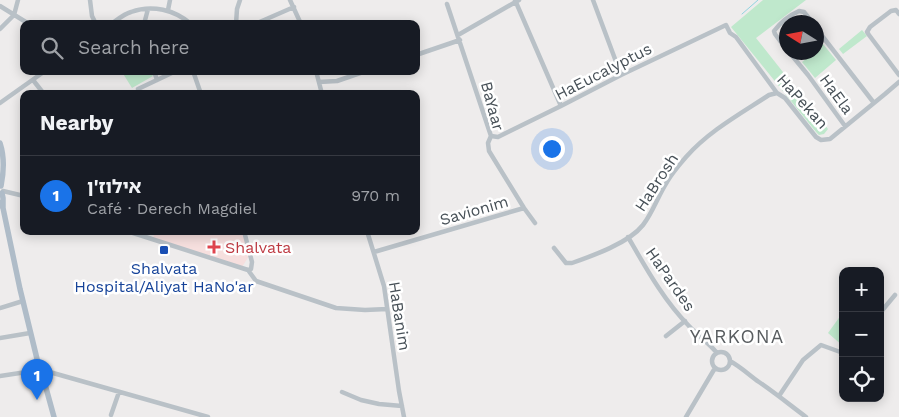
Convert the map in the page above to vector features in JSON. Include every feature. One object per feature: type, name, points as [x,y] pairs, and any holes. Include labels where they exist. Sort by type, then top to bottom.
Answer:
[{"type":"main road","points":[[0,143],[4,159],[1,190],[3,198],[1,205],[38,363]]},
{"type":"main road","points":[[0,158],[0,167]]},
{"type":"main road","points":[[38,363],[33,366],[36,377],[44,374]]},
{"type":"main road","points":[[38,363],[43,364],[54,417]]},
{"type":"street","points":[[0,29],[14,15],[18,0]]},
{"type":"street","points":[[90,0],[94,20]]},
{"type":"street","points":[[168,10],[170,0]]},
{"type":"street","points":[[236,20],[240,0]]},
{"type":"street","points":[[290,0],[299,20]]},
{"type":"street","points":[[593,0],[621,75]]},
{"type":"street","points":[[420,53],[459,38],[517,1],[561,106]]},
{"type":"street","name":"BaYaar","points":[[448,4],[491,136],[488,143],[489,151],[535,223]]},
{"type":"street","points":[[0,6],[22,20]]},
{"type":"street","points":[[265,20],[294,7]]},
{"type":"street","points":[[145,20],[148,9]]},
{"type":"street","points":[[117,20],[131,12],[148,9],[168,10],[186,20]]},
{"type":"street","points":[[899,14],[896,10],[891,10],[867,32],[899,75]]},
{"type":"street","points":[[792,15],[799,11],[806,15]]},
{"type":"street","name":"HaEucalyptus","points":[[491,136],[498,137],[726,24]]},
{"type":"street","name":"HaPekan","points":[[726,24],[730,33],[736,37],[778,93],[785,98],[818,139],[830,139],[899,82]]},
{"type":"street","points":[[779,26],[774,31],[779,39]]},
{"type":"street","points":[[824,38],[874,103]]},
{"type":"street","name":"HaEla","points":[[796,60],[845,126]]},
{"type":"street","points":[[0,103],[40,75]]},
{"type":"street","points":[[155,75],[157,80]]},
{"type":"street","points":[[138,89],[168,75]]},
{"type":"street","points":[[194,75],[200,90]]},
{"type":"street","points":[[317,75],[321,90]]},
{"type":"street","points":[[319,82],[337,81],[354,75]]},
{"type":"street","points":[[34,80],[41,90]]},
{"type":"street","name":"HaBrosh","points":[[554,248],[566,263],[572,263],[610,248],[628,237],[642,227],[667,181],[697,145],[721,126],[769,95],[778,93]]},
{"type":"street","points":[[1,190],[20,195]]},
{"type":"street","name":"Savionim","points":[[374,252],[524,208]]},
{"type":"street","points":[[139,235],[248,270],[256,281],[336,308],[387,309]]},
{"type":"street","points":[[245,235],[252,262],[251,269],[248,270]]},
{"type":"street","name":"HaBanim","points":[[368,235],[384,286],[404,417]]},
{"type":"street","name":"HaPardes","points":[[628,237],[652,277],[688,326],[710,344],[717,353]]},
{"type":"street","points":[[884,308],[895,296]]},
{"type":"street","points":[[0,308],[23,301]]},
{"type":"street","points":[[666,336],[685,321]]},
{"type":"street","points":[[0,338],[30,333]]},
{"type":"street","points":[[779,396],[803,360],[821,345],[839,352]]},
{"type":"street","points":[[730,361],[729,366],[724,370],[718,370],[713,365],[712,360],[715,354],[725,353],[730,358],[730,361],[806,417]]},
{"type":"street","points":[[686,417],[716,368]]},
{"type":"street","points":[[0,376],[33,371]]},
{"type":"street","points":[[44,374],[119,392],[208,417]]},
{"type":"street","points":[[111,415],[119,392]]},
{"type":"street","points":[[342,392],[361,400],[402,406]]},
{"type":"shaded area","name":"Shalvata","points":[[154,235],[244,235],[249,256],[242,267],[153,238]]},
{"type":"green space","points":[[763,0],[806,0],[786,15],[779,15],[779,21],[756,38],[828,129],[824,134],[819,135],[816,132],[731,27]]},
{"type":"green space","points":[[862,30],[867,36],[843,54],[839,49]]},
{"type":"green space","points":[[824,45],[836,60],[815,78],[802,62],[804,60],[824,60]]},
{"type":"green space","points":[[124,75],[152,75],[153,76],[132,88]]},
{"type":"green space","points":[[839,318],[839,343],[828,333]]},
{"type":"waterway","points":[[742,14],[758,0]]},
{"type":"place","name":"Shalvata","points":[[214,247]]},
{"type":"place","name":"Shalvata Hospital/Aliyat HaNo'ar","points":[[164,250]]},
{"type":"place","name":"אילוז'ן","points":[[37,400]]},
{"type":"district","name":"YARKONA","points":[[737,336]]}]
